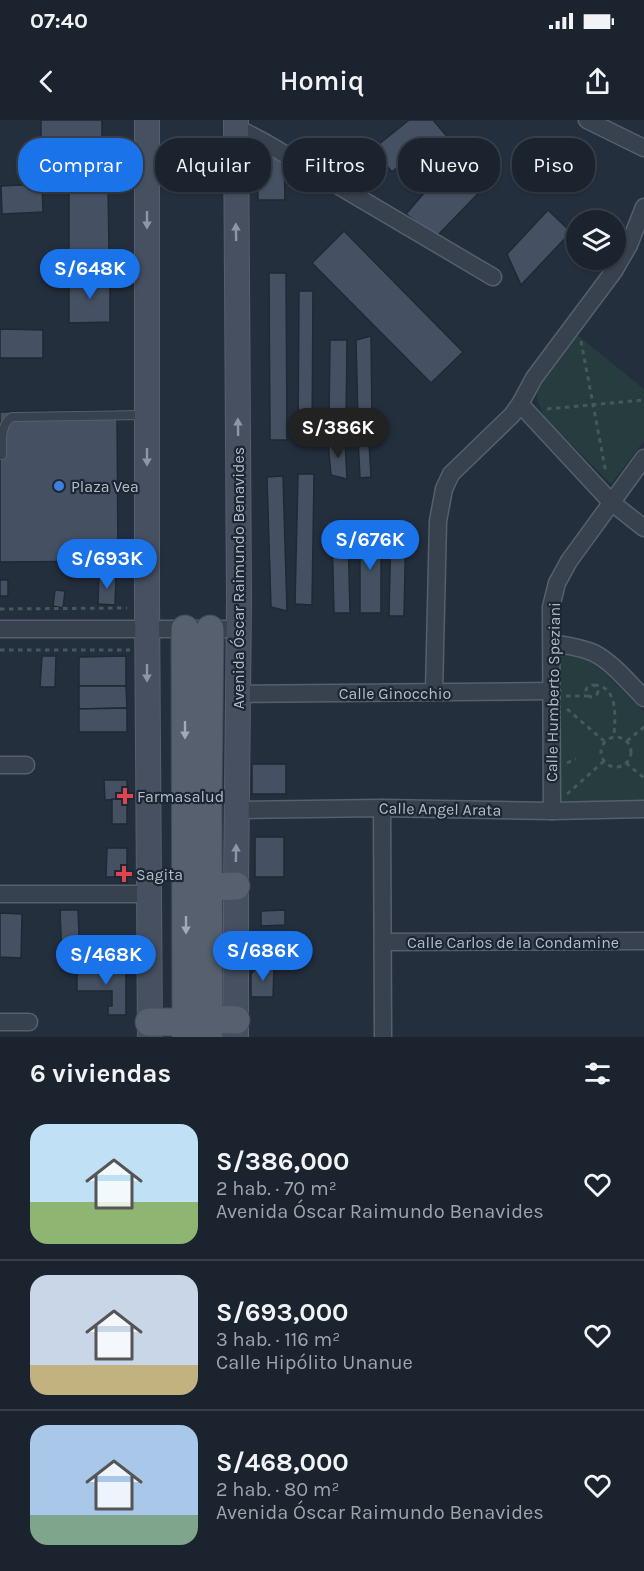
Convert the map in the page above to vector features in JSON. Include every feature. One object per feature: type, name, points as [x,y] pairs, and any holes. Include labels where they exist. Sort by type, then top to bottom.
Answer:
[{"type":"main road","points":[[147,120],[149,1030],[236,1028]]},
{"type":"main road","name":"Avenida Óscar Raimundo Benavides","points":[[236,124],[239,629],[236,1028]]},
{"type":"main road","points":[[197,1029],[198,629]]},
{"type":"main road","name":"Avenida Óscar Raimundo Benavides","points":[[197,1029],[209,887],[198,629]]},
{"type":"main road","points":[[209,887],[236,886]]},
{"type":"street","points":[[587,120],[644,148]]},
{"type":"street","points":[[236,124],[493,277]]},
{"type":"street","points":[[434,692],[438,520],[444,489],[451,474],[512,415],[523,408],[534,378],[614,271],[629,245],[644,207]]},
{"type":"street","points":[[523,408],[611,502],[644,528]]},
{"type":"street","name":"Calle Humberto Speziani","points":[[552,811],[555,694],[551,607],[557,583],[569,561],[644,458]]},
{"type":"street","points":[[0,629],[239,629]]},
{"type":"street","points":[[552,643],[594,654],[609,664],[644,698]]},
{"type":"street","name":"Calle Ginocchio","points":[[238,694],[434,692],[555,694]]},
{"type":"street","points":[[0,765],[26,765]]},
{"type":"street","points":[[382,808],[383,1037]]},
{"type":"street","name":"Calle Angel Arata","points":[[237,810],[644,809]]},
{"type":"street","points":[[0,894],[149,894]]},
{"type":"street","name":"Calle Carlos de la Condamine","points":[[383,942],[644,941]]},
{"type":"street","points":[[0,1022],[29,1022]]},
{"type":"lane","points":[[122,259],[147,258]]},
{"type":"lane","points":[[2,455],[3,426],[6,420],[12,417],[147,416]]},
{"type":"path","points":[[577,319],[611,502]]},
{"type":"path","points":[[523,408],[644,400]]},
{"type":"path","points":[[0,609],[132,608]]},
{"type":"path","points":[[0,650],[132,650]]},
{"type":"path","points":[[594,685],[599,680]]},
{"type":"path","points":[[588,696],[586,689],[594,685],[600,685],[611,696],[615,706],[614,736]]},
{"type":"path","points":[[555,694],[593,697],[599,691],[594,685]]},
{"type":"path","points":[[555,694],[558,700],[604,741]]},
{"type":"path","points":[[627,741],[644,727]]},
{"type":"path","points":[[614,736],[627,741],[631,750],[627,763],[618,767],[609,766],[604,761],[600,750],[604,741],[614,736]]},
{"type":"path","points":[[552,811],[604,761]]},
{"type":"path","points":[[627,763],[644,778]]},
{"type":"green space","points":[[576,334],[644,389],[644,441],[611,484],[544,417],[538,401],[536,391]]},
{"type":"green space","points":[[555,652],[585,658],[606,674],[644,712],[644,802],[559,804]]},
{"type":"building","points":[[41,120],[102,120],[102,138],[41,138]]},
{"type":"building","points":[[409,120],[433,120],[448,138],[398,138],[398,167],[392,172],[386,165],[386,139]]},
{"type":"building","points":[[271,156],[283,156],[285,200],[258,200],[258,192],[271,192]]},
{"type":"building","points":[[18,185],[18,192],[42,192],[43,212],[2,214],[1,186]]},
{"type":"building","points":[[69,192],[108,192],[109,252],[69,253]]},
{"type":"building","points":[[425,192],[480,192],[436,237],[406,214]]},
{"type":"building","points":[[548,210],[566,227],[566,237],[521,285],[507,254]]},
{"type":"building","points":[[344,231],[463,352],[431,383],[312,263]]},
{"type":"building","points":[[269,273],[286,273],[287,440],[270,440]]},
{"type":"building","points":[[110,278],[110,322],[69,323],[69,279]]},
{"type":"building","points":[[299,291],[313,291],[312,442],[298,442]]},
{"type":"building","points":[[0,329],[43,330],[43,358],[0,358]]},
{"type":"building","points":[[371,336],[372,420],[358,420],[356,340]]},
{"type":"building","points":[[330,340],[347,340],[346,421],[329,421]]},
{"type":"building","name":"Plaza Vea","points":[[117,410],[118,561],[0,562],[0,412]]},
{"type":"building","points":[[358,439],[369,441],[371,477],[360,478]]},
{"type":"building","points":[[345,441],[347,479],[331,475],[328,442]]},
{"type":"building","points":[[298,474],[314,474],[312,605],[295,604]]},
{"type":"building","points":[[283,476],[287,611],[271,607],[267,477]]},
{"type":"building","points":[[391,522],[406,523],[404,616],[389,616]]},
{"type":"building","points":[[360,528],[381,528],[381,613],[360,613]]},
{"type":"building","points":[[348,532],[350,613],[334,613],[332,533]]},
{"type":"building","points":[[99,574],[116,575],[115,605],[98,604]]},
{"type":"building","points":[[0,580],[8,580],[8,596],[0,596]]},
{"type":"building","points":[[55,590],[65,591],[63,608],[53,606]]},
{"type":"building","points":[[42,656],[56,656],[55,687],[40,687]]},
{"type":"building","points":[[126,656],[126,686],[79,686],[79,657]]},
{"type":"building","points":[[79,686],[126,686],[127,708],[79,709]]},
{"type":"building","points":[[127,708],[127,732],[79,732],[79,709]]},
{"type":"building","points":[[252,764],[286,764],[286,794],[252,794]]},
{"type":"building","points":[[104,780],[127,780],[127,799],[105,800]]},
{"type":"building","points":[[112,799],[127,799],[127,824],[112,824]]},
{"type":"building","points":[[255,837],[284,837],[284,877],[255,877]]},
{"type":"building","points":[[107,848],[127,848],[127,877],[106,877]]},
{"type":"building","points":[[60,910],[78,910],[80,960],[62,961]]},
{"type":"building","points":[[285,910],[285,925],[261,926],[261,911]]},
{"type":"building","points":[[0,913],[22,914],[21,958],[0,957]]},
{"type":"building","points":[[98,946],[127,946],[126,969],[98,968]]},
{"type":"building","points":[[257,967],[274,967],[273,997],[251,997],[251,974]]},
{"type":"building","points":[[77,968],[126,969],[126,1015],[108,1015],[108,1006],[112,1006],[112,991],[77,991]]},
{"type":"place","name":"Plaza Vea","points":[[59,486]]},
{"type":"place","name":"Farmasalud","points":[[125,796]]},
{"type":"place","name":"Sagita","points":[[124,874]]}]
